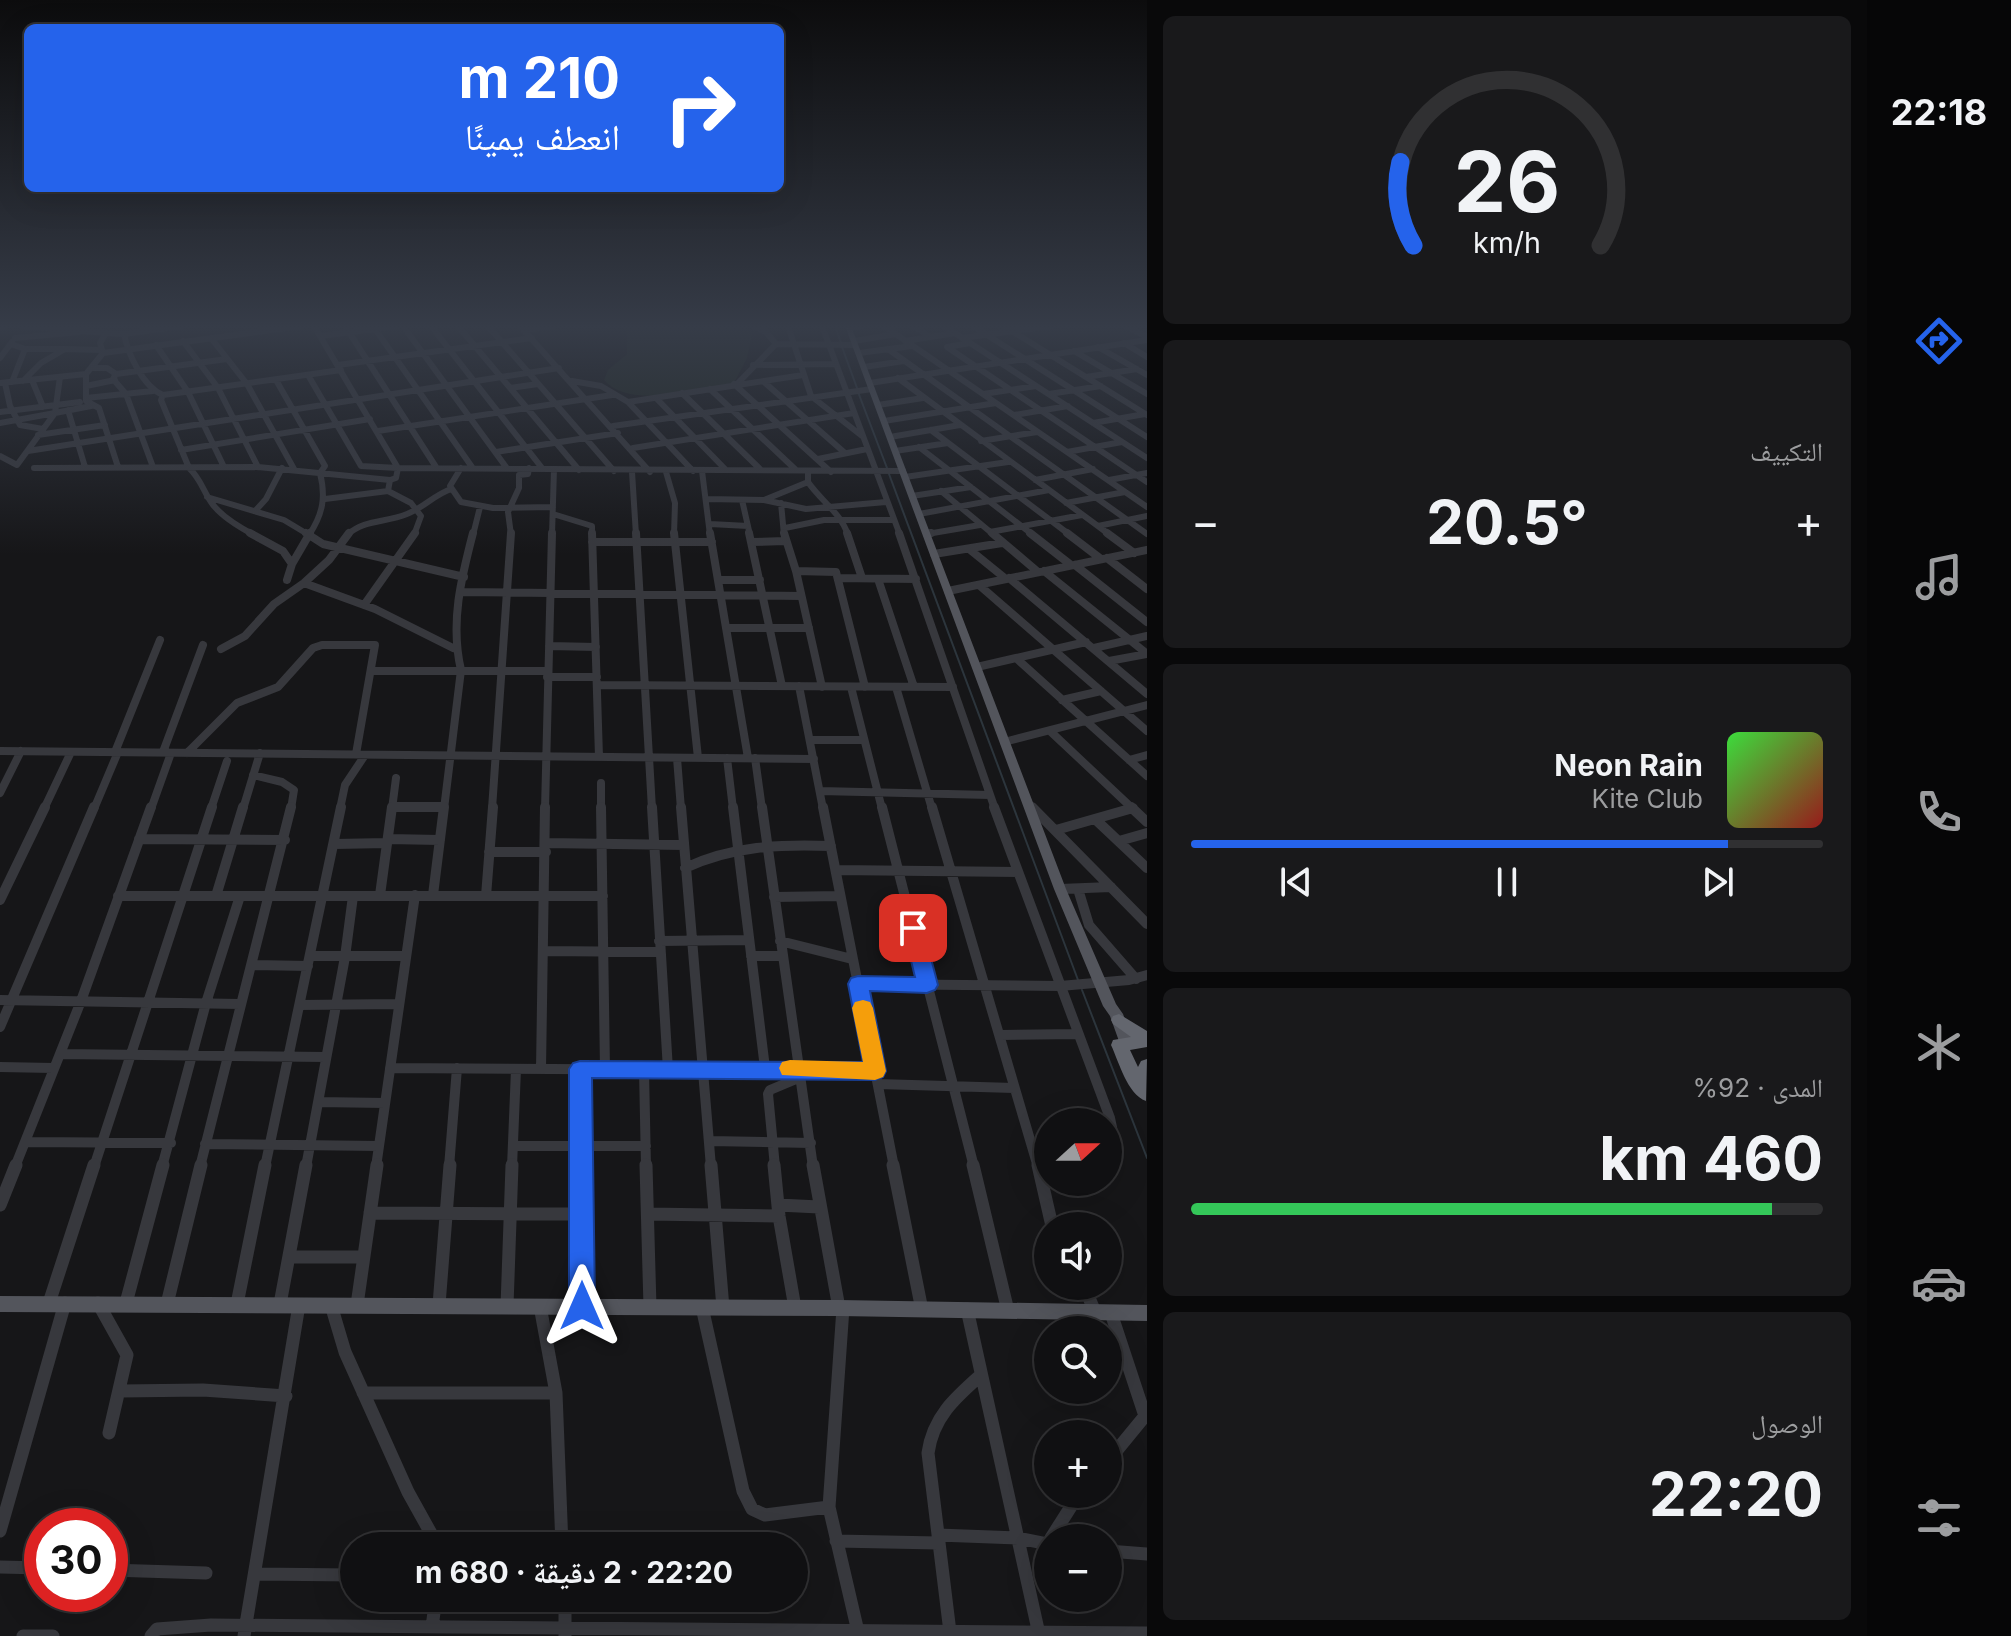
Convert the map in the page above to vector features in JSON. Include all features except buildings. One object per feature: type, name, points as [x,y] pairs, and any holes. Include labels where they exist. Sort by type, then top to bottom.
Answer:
[{"type":"highway","points":[[1114,1013],[1147,1040],[1129,1049],[1146,1094]]},
{"type":"highway","points":[[1146,1094],[1147,1066]]},
{"type":"main road","points":[[878,405],[1060,889],[1129,1049]]},
{"type":"main road","points":[[0,1304],[841,1308],[1147,1313]]},
{"type":"street","points":[[10,402],[16,420],[23,427],[40,432],[105,425]]},
{"type":"street","points":[[41,402],[43,407]]},
{"type":"street","points":[[0,456],[17,465],[56,409],[57,402]]},
{"type":"street","points":[[0,423],[86,402]]},
{"type":"street","points":[[0,412],[43,407],[68,410],[87,402]]},
{"type":"street","points":[[89,402],[99,408],[118,467]]},
{"type":"street","points":[[129,402],[153,467]]},
{"type":"street","points":[[162,402],[189,468],[200,480],[207,497],[231,522],[283,551],[292,564]]},
{"type":"street","points":[[193,402],[224,467]]},
{"type":"street","points":[[226,402],[258,467]]},
{"type":"street","points":[[258,402],[294,469]]},
{"type":"street","points":[[287,580],[292,564],[322,515],[325,499],[320,473],[325,465],[290,402]]},
{"type":"street","points":[[28,451],[328,402]]},
{"type":"street","points":[[34,468],[258,467],[390,480],[396,478],[398,468],[360,402]]},
{"type":"street","points":[[395,402],[436,467]]},
{"type":"street","points":[[426,402],[472,467]]},
{"type":"street","points":[[458,402],[506,467]]},
{"type":"street","points":[[491,402],[542,468]]},
{"type":"street","points":[[523,402],[579,470]]},
{"type":"street","points":[[378,431],[566,402]]},
{"type":"street","points":[[591,402],[633,448],[650,472]]},
{"type":"street","points":[[628,402],[693,471]]},
{"type":"street","points":[[660,402],[726,470]]},
{"type":"street","points":[[692,402],[759,468]]},
{"type":"street","points":[[724,402],[796,470]]},
{"type":"street","points":[[754,402],[831,472]]},
{"type":"street","points":[[613,426],[772,402]]},
{"type":"street","points":[[788,402],[845,453]]},
{"type":"street","points":[[819,402],[862,436]]},
{"type":"street","points":[[850,402],[1106,1108]]},
{"type":"street","points":[[878,405],[895,402]]},
{"type":"street","points":[[929,402],[1082,515],[1147,558]]},
{"type":"street","points":[[963,402],[1147,534]]},
{"type":"street","points":[[1029,402],[1147,482]]},
{"type":"street","points":[[1062,402],[1147,458]]},
{"type":"street","points":[[1093,402],[1147,437]]},
{"type":"street","points":[[1126,402],[1146,415]]},
{"type":"street","points":[[324,403],[362,467],[506,467],[632,472],[759,468],[904,474],[1008,462]]},
{"type":"street","points":[[884,421],[996,403],[1145,504]]},
{"type":"street","points":[[555,404],[614,471]]},
{"type":"street","points":[[1014,415],[1068,406]]},
{"type":"street","points":[[68,410],[85,467]]},
{"type":"street","points":[[633,448],[854,413]]},
{"type":"street","points":[[1093,423],[1146,415]]},
{"type":"street","points":[[181,450],[370,419]]},
{"type":"street","points":[[890,437],[960,425]]},
{"type":"street","points":[[931,430],[1147,589]]},
{"type":"street","points":[[981,441],[1037,432]]},
{"type":"street","points":[[496,452],[618,433]]},
{"type":"street","points":[[1067,452],[1122,442]]},
{"type":"street","points":[[895,451],[948,443]]},
{"type":"street","points":[[919,447],[1147,622]]},
{"type":"street","points":[[45,448],[49,467]]},
{"type":"street","points":[[818,459],[867,449]]},
{"type":"street","points":[[256,510],[269,495],[282,468]]},
{"type":"street","points":[[461,468],[450,483],[461,502],[480,507],[553,510],[589,524],[599,757]]},
{"type":"street","points":[[486,896],[512,540],[508,512],[519,488],[519,475],[528,474],[529,468]]},
{"type":"street","points":[[541,1069],[547,674],[554,469]]},
{"type":"street","points":[[1035,480],[1093,469]]},
{"type":"street","points":[[702,471],[720,595],[767,844],[819,1207],[841,1308],[829,1507],[858,1634]]},
{"type":"street","points":[[632,472],[668,1070]]},
{"type":"street","points":[[666,472],[675,503],[674,542],[698,758]]},
{"type":"street","points":[[808,472],[808,482],[843,520],[862,578]]},
{"type":"street","points":[[1109,480],[1147,473]]},
{"type":"street","points":[[388,491],[390,480]]},
{"type":"street","points":[[764,500],[808,482]]},
{"type":"street","points":[[912,496],[971,487]]},
{"type":"street","points":[[221,649],[245,636],[274,604],[304,583],[351,531],[366,521],[408,514],[431,497],[451,489]]},
{"type":"street","points":[[919,514],[1049,490]]},
{"type":"street","points":[[325,499],[388,491],[418,509]]},
{"type":"street","points":[[941,491],[1002,543],[1146,654]]},
{"type":"street","points":[[1066,503],[1125,492]]},
{"type":"street","points":[[207,497],[284,520],[308,536],[338,548],[464,577]]},
{"type":"street","points":[[707,499],[764,500],[806,509],[886,502]]},
{"type":"street","points":[[742,500],[782,686]]},
{"type":"street","points":[[781,503],[785,541],[796,571],[822,687]]},
{"type":"street","points":[[433,895],[461,670],[453,648],[460,592],[480,507]]},
{"type":"street","points":[[364,605],[408,547],[420,522],[418,509]]},
{"type":"street","points":[[990,532],[1082,515]]},
{"type":"street","points":[[1098,526],[1147,516]]},
{"type":"street","points":[[785,528],[821,520],[893,520]]},
{"type":"street","points":[[710,524],[748,526]]},
{"type":"street","points":[[927,534],[980,525]]},
{"type":"street","points":[[752,542],[785,541]]},
{"type":"street","points":[[592,542],[712,542]]},
{"type":"street","points":[[934,554],[1002,543]]},
{"type":"street","points":[[969,549],[1147,694]]},
{"type":"street","points":[[948,591],[1140,551]]},
{"type":"street","points":[[796,571],[835,572],[865,687]]},
{"type":"street","points":[[838,578],[916,579]]},
{"type":"street","points":[[878,579],[914,687]]},
{"type":"street","points":[[719,580],[760,580]]},
{"type":"street","points":[[304,583],[364,605],[453,648]]},
{"type":"street","points":[[979,585],[1147,731]]},
{"type":"street","points":[[460,592],[801,596]]},
{"type":"street","points":[[726,628],[809,628]]},
{"type":"street","points":[[1094,648],[1147,636]]},
{"type":"street","points":[[0,1027],[6,1000],[116,752],[160,640]]},
{"type":"street","points":[[977,667],[1086,642]]},
{"type":"street","points":[[0,1205],[81,1001],[203,645]]},
{"type":"street","points":[[187,753],[225,712],[251,695],[278,687],[303,657],[318,646],[376,645],[361,755],[345,785],[237,1304]]},
{"type":"street","points":[[549,646],[596,647]]},
{"type":"street","points":[[1109,661],[1146,654]]},
{"type":"street","points":[[1016,658],[1147,776]]},
{"type":"street","points":[[371,671],[503,671],[646,685],[953,687]]},
{"type":"street","points":[[799,686],[922,1310]]},
{"type":"street","points":[[851,687],[954,1086],[1008,1311]]},
{"type":"street","points":[[896,687],[1034,1148]]},
{"type":"street","points":[[1062,700],[1101,691]]},
{"type":"street","points":[[1004,742],[1147,705]]},
{"type":"street","points":[[1050,731],[1147,822]]},
{"type":"street","points":[[810,740],[864,740]]},
{"type":"street","points":[[0,751],[814,759]]},
{"type":"street","points":[[0,793],[21,751]]},
{"type":"street","points":[[0,900],[71,752]]},
{"type":"street","points":[[216,896],[260,753]]},
{"type":"street","points":[[1129,760],[1147,755]]},
{"type":"street","points":[[677,758],[723,1308]]},
{"type":"street","points":[[727,758],[765,1068]]},
{"type":"street","points":[[0,1531],[57,1303],[104,1142],[227,761]]},
{"type":"street","points":[[167,1304],[240,1004],[285,840],[294,790],[282,782],[253,775]]},
{"type":"street","points":[[380,895],[396,778]]},
{"type":"street","points":[[601,783],[605,1069]]},
{"type":"street","points":[[820,791],[990,795]]},
{"type":"street","points":[[1027,802],[1147,923]]},
{"type":"street","points":[[392,807],[443,807]]},
{"type":"street","points":[[1056,830],[1133,808]]},
{"type":"street","points":[[1095,819],[1147,868]]},
{"type":"street","points":[[1119,841],[1147,833]]},
{"type":"street","points":[[139,839],[285,840]]},
{"type":"street","points":[[335,844],[440,840]]},
{"type":"street","points":[[489,852],[601,844],[684,845]]},
{"type":"street","points":[[685,868],[707,857],[767,844],[831,846]]},
{"type":"street","points":[[836,870],[1018,872]]},
{"type":"street","points":[[1060,889],[1111,887]]},
{"type":"street","points":[[1078,889],[1089,925],[1142,977]]},
{"type":"street","points":[[357,1305],[415,895]]},
{"type":"street","points":[[118,896],[603,896]]},
{"type":"street","points":[[126,1303],[206,1003],[240,896]]},
{"type":"street","points":[[280,1304],[345,957],[353,896]]},
{"type":"street","points":[[774,897],[840,896]]},
{"type":"street","points":[[543,951],[603,951],[694,941],[748,940]]},
{"type":"street","points":[[780,941],[852,959]]},
{"type":"street","points":[[251,965],[345,957],[406,956]]},
{"type":"street","points":[[751,956],[781,956]]},
{"type":"street","points":[[858,984],[1060,986],[1142,977]]},
{"type":"street","points":[[6,1000],[240,1004]]},
{"type":"street","points":[[300,1005],[399,1004]]},
{"type":"street","points":[[1001,1035],[1078,1034]]},
{"type":"street","points":[[60,1054],[326,1057]]},
{"type":"street","points":[[0,1067],[53,1068]]},
{"type":"street","points":[[390,1068],[765,1068],[802,1073],[875,1071]]},
{"type":"street","points":[[439,1305],[457,1068]]},
{"type":"street","points":[[507,1306],[516,1069]]},
{"type":"street","points":[[580,1069],[582,1306]]},
{"type":"street","points":[[644,1070],[650,1307]]},
{"type":"street","points":[[795,1308],[779,1210],[768,1094],[802,1073]]},
{"type":"street","points":[[878,1084],[1014,1088]]},
{"type":"street","points":[[318,1102],[385,1103]]},
{"type":"street","points":[[710,1141],[811,1143]]},
{"type":"street","points":[[27,1142],[171,1143]]},
{"type":"street","points":[[205,1144],[379,1146]]},
{"type":"street","points":[[515,1146],[646,1146]]},
{"type":"street","points":[[648,1214],[716,1215],[819,1207]]},
{"type":"street","points":[[370,1213],[581,1214]]},
{"type":"street","points":[[289,1257],[363,1257]]},
{"type":"street","points":[[1094,1300],[1141,1383],[1146,1418],[1122,1445]]},
{"type":"street","points":[[98,1303],[127,1355],[109,1433]]},
{"type":"street","points":[[245,1631],[299,1305]]},
{"type":"street","points":[[331,1305],[341,1351],[399,1475],[430,1532]]},
{"type":"street","points":[[540,1306],[556,1393],[562,1532]]},
{"type":"street","points":[[702,1307],[743,1491],[752,1509],[765,1515],[829,1507]]},
{"type":"street","points":[[967,1309],[1039,1634]]},
{"type":"street","points":[[950,1632],[928,1470],[929,1434],[940,1413],[981,1375]]},
{"type":"street","points":[[121,1391],[203,1390],[286,1396]]},
{"type":"street","points":[[363,1393],[556,1393]]},
{"type":"street","points":[[836,1541],[1018,1538],[1034,1541]]},
{"type":"street","points":[[1122,1552],[1147,1554]]},
{"type":"street","points":[[0,1567],[24,1568]]},
{"type":"street","points":[[128,1571],[206,1573]]},
{"type":"street","points":[[255,1574],[340,1575]]},
{"type":"street","points":[[432,1627],[434,1612]]},
{"type":"street","points":[[151,1636],[157,1629],[328,1632],[432,1627],[665,1633],[1147,1633]]},
{"type":"street","points":[[23,1636],[53,1636]]},
{"type":"waterway","points":[[862,402],[887,468]]},
{"type":"waterway","points":[[889,474],[1078,980]]},
{"type":"waterway","points":[[1082,990],[1147,1158]]},
{"type":"slow traffic","points":[[790,1068],[875,1071],[863,1008]]},
{"type":"route","points":[[582,1306],[580,1069],[875,1071],[858,984],[927,985],[913,928]]}]
